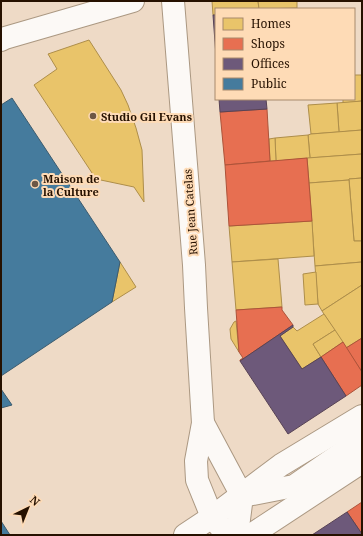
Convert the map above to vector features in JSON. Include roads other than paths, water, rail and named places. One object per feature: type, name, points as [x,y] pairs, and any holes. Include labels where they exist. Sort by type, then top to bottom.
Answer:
[{"type":"street","points":[[2,37],[133,1]]},
{"type":"street","name":"Rue Jean Catelas","points":[[173,1],[194,264],[203,423]]},
{"type":"street","points":[[185,535],[242,496],[281,465],[362,416]]},
{"type":"street","points":[[203,423],[242,496],[237,535]]},
{"type":"street","points":[[203,423],[196,461],[197,480],[212,517],[227,535]]},
{"type":"street","points":[[242,496],[294,486],[362,439]]},
{"type":"street","points":[[250,535],[362,462]]},
{"type":"place","name":"Studio Gil Evans","points":[[93,116]]},
{"type":"place","name":"Maison de la Culture","points":[[35,184]]}]
